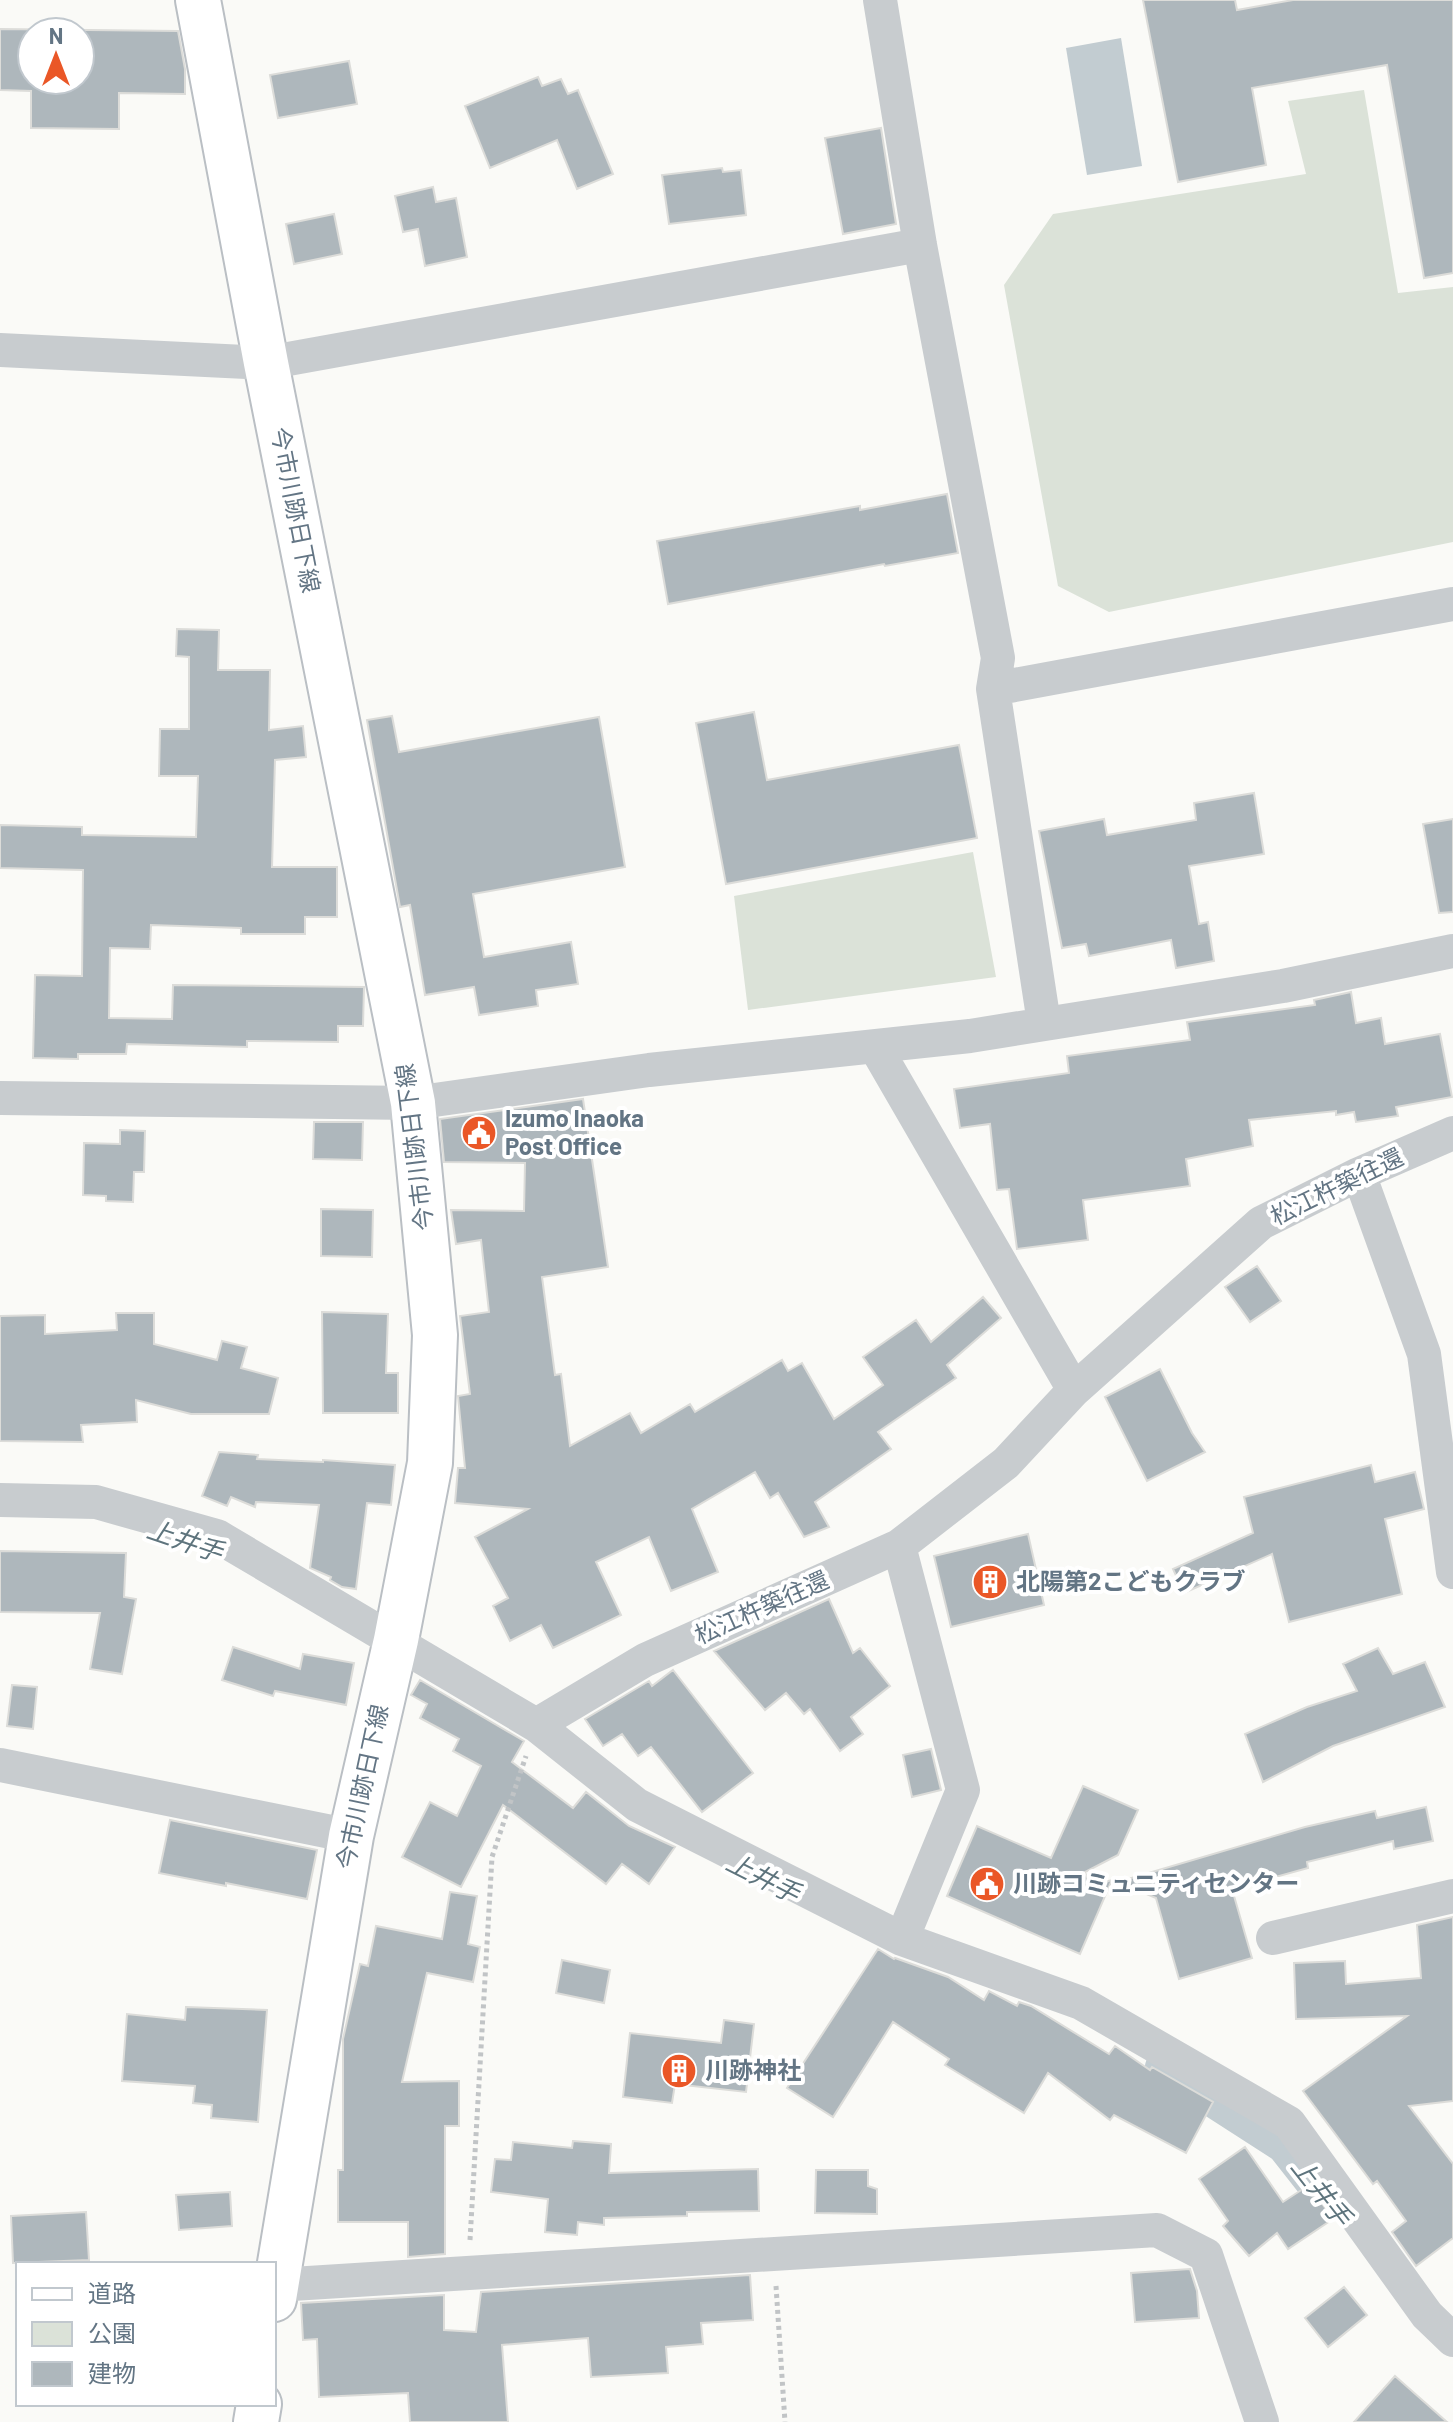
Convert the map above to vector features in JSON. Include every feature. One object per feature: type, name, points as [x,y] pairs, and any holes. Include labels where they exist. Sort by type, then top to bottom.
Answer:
[{"type":"street","name":"今市川跡日下線","points":[[198,0],[266,363],[413,1103],[435,1335],[430,1463],[396,1640],[351,1836],[276,2286]]},
{"type":"street","points":[[880,0],[920,245],[998,658],[993,689],[1044,1023]]},
{"type":"street","points":[[0,350],[266,363],[920,245]]},
{"type":"street","points":[[993,689],[1453,604]]},
{"type":"street","points":[[0,1098],[413,1103],[649,1070],[970,1036],[1283,986],[1453,951]]},
{"type":"street","points":[[876,1048],[1074,1390]]},
{"type":"street","name":"松江杵築往還","points":[[536,1725],[645,1660],[899,1546],[1006,1463],[1074,1390],[1261,1223],[1359,1174],[1453,1133]]},
{"type":"street","points":[[1359,1174],[1424,1354],[1453,1572]]},
{"type":"street","points":[[0,1500],[96,1502],[217,1536],[536,1725],[637,1805],[902,1939],[1081,2003],[1289,2123],[1427,2315],[1453,2340]]},
{"type":"street","points":[[899,1546],[963,1790],[902,1939]]},
{"type":"street","points":[[0,1765],[351,1836]]},
{"type":"street","points":[[1273,1938],[1453,1896]]},
{"type":"street","points":[[276,2292],[468,2272],[1157,2230],[1206,2255],[1262,2422]]},
{"type":"path","points":[[468,2272],[492,1857],[536,1725]]},
{"type":"path","points":[[774,2253],[785,2422]]},
{"type":"green space","points":[[1364,90],[1398,293],[1453,287],[1453,542],[1109,612],[1058,586],[1004,285],[1053,214],[1306,174],[1288,101]]},
{"type":"green space","points":[[973,852],[996,977],[748,1010],[734,896]]},
{"type":"shaded area","points":[[1121,38],[1142,166],[1087,175],[1066,48]]},
{"type":"building","points":[[1143,0],[1235,0],[1237,10],[1293,0],[1453,0],[1453,273],[1424,278],[1387,65],[1252,88],[1266,165],[1178,182]]},
{"type":"building","points":[[0,29],[16,29],[16,91],[0,90]]},
{"type":"building","points":[[96,30],[178,31],[185,69],[185,94],[119,93],[119,129],[31,128],[31,96],[96,96]]},
{"type":"building","points":[[349,61],[357,104],[278,118],[270,75]]},
{"type":"building","points":[[538,77],[542,86],[561,79],[568,94],[578,90],[613,174],[577,189],[557,140],[490,168],[465,106]]},
{"type":"building","points":[[881,128],[896,224],[843,234],[825,138]]},
{"type":"building","points":[[722,168],[723,172],[741,170],[746,215],[669,224],[662,175]]},
{"type":"building","points":[[433,187],[436,202],[456,198],[467,257],[425,266],[418,229],[403,232],[395,196]]},
{"type":"building","points":[[334,214],[342,254],[294,264],[286,224]]},
{"type":"building","points":[[947,494],[958,553],[668,604],[657,541]]},
{"type":"building","points":[[177,629],[219,630],[218,670],[270,670],[269,730],[303,726],[306,757],[275,760],[272,867],[337,867],[337,917],[305,917],[305,934],[241,934],[241,928],[151,925],[150,949],[110,948],[109,1018],[172,1019],[173,985],[364,987],[363,1026],[338,1026],[338,1042],[247,1041],[247,1047],[127,1044],[126,1054],[78,1054],[78,1059],[33,1058],[35,975],[82,976],[83,870],[0,868],[0,825],[82,827],[82,835],[196,837],[198,776],[159,776],[160,729],[189,729],[189,657],[176,656]]},
{"type":"building","points":[[754,712],[767,780],[959,745],[977,838],[726,884],[696,723]]},
{"type":"building","points":[[392,716],[399,752],[599,717],[625,867],[473,894],[484,957],[571,942],[578,984],[536,990],[538,1006],[479,1015],[474,987],[425,995],[410,905],[400,907],[367,720]]},
{"type":"building","points":[[1254,793],[1264,854],[1189,866],[1199,924],[1208,922],[1214,961],[1176,968],[1171,940],[1089,956],[1086,944],[1062,948],[1039,831],[1104,819],[1107,835],[1196,820],[1194,803]]},
{"type":"building","points":[[1453,819],[1453,912],[1439,913],[1423,824]]},
{"type":"building","points":[[1351,992],[1356,1023],[1381,1018],[1385,1044],[1440,1034],[1452,1097],[1396,1107],[1398,1116],[1356,1122],[1354,1112],[1336,1115],[1336,1111],[1249,1120],[1253,1146],[1186,1159],[1190,1186],[1083,1200],[1088,1240],[1017,1249],[1009,1189],[997,1190],[990,1124],[960,1128],[954,1089],[1069,1073],[1067,1056],[1190,1040],[1187,1022],[1315,1005],[1314,1000]]},
{"type":"building","points":[[583,1099],[608,1267],[542,1277],[555,1375],[561,1374],[570,1446],[630,1413],[641,1433],[690,1404],[695,1412],[782,1360],[788,1371],[802,1363],[834,1419],[883,1385],[863,1357],[916,1320],[931,1342],[983,1297],[1001,1318],[947,1365],[956,1378],[878,1432],[891,1449],[815,1502],[829,1527],[804,1537],[778,1493],[770,1498],[755,1472],[692,1509],[718,1572],[671,1591],[649,1537],[596,1562],[621,1615],[553,1648],[541,1625],[510,1641],[493,1606],[508,1598],[475,1537],[528,1509],[455,1503],[458,1468],[465,1468],[458,1396],[470,1394],[460,1316],[489,1312],[481,1240],[456,1244],[451,1210],[524,1211],[525,1163],[444,1162],[440,1119]]},
{"type":"building","points":[[314,1122],[363,1122],[362,1160],[313,1159]]},
{"type":"building","points":[[120,1130],[145,1131],[144,1172],[134,1172],[133,1202],[106,1201],[106,1196],[83,1195],[84,1143],[120,1144]]},
{"type":"building","points":[[321,1209],[373,1210],[372,1257],[321,1256]]},
{"type":"building","points":[[1257,1266],[1281,1301],[1250,1322],[1225,1287]]},
{"type":"building","points":[[322,1312],[388,1314],[386,1373],[398,1373],[398,1413],[323,1413]]},
{"type":"building","points":[[116,1313],[154,1313],[154,1344],[217,1360],[222,1341],[247,1347],[241,1368],[278,1378],[269,1414],[191,1414],[136,1400],[137,1422],[81,1425],[83,1442],[0,1441],[0,1316],[45,1315],[45,1334],[117,1330]]},
{"type":"building","points":[[1160,1369],[1205,1452],[1147,1481],[1105,1397]]},
{"type":"building","points":[[219,1452],[258,1455],[257,1459],[395,1465],[391,1505],[367,1503],[356,1589],[342,1587],[330,1580],[331,1577],[310,1568],[319,1505],[256,1502],[255,1507],[231,1497],[227,1506],[202,1496]]},
{"type":"building","points":[[1371,1465],[1375,1482],[1415,1472],[1424,1509],[1385,1519],[1402,1594],[1289,1622],[1272,1554],[1184,1593],[1173,1569],[1253,1533],[1244,1497]]},
{"type":"building","name":"北陽第2こどもクラブ","points":[[1028,1534],[1044,1605],[951,1627],[934,1556]]},
{"type":"building","points":[[0,1551],[126,1553],[124,1597],[136,1599],[122,1674],[90,1669],[100,1613],[0,1612]]},
{"type":"building","points":[[829,1599],[853,1653],[860,1648],[890,1686],[851,1717],[863,1734],[840,1751],[810,1709],[804,1714],[786,1693],[765,1710],[714,1651]]},
{"type":"building","points":[[233,1647],[300,1669],[303,1654],[354,1663],[346,1705],[275,1691],[273,1696],[222,1680]]},
{"type":"building","points":[[1378,1648],[1393,1674],[1425,1662],[1445,1707],[1333,1746],[1263,1782],[1245,1734],[1307,1707],[1357,1691],[1343,1664]]},
{"type":"building","points":[[673,1670],[753,1773],[702,1812],[651,1747],[638,1756],[622,1734],[603,1746],[585,1719],[649,1681],[652,1686]]},
{"type":"building","points":[[420,1680],[524,1741],[512,1762],[573,1808],[586,1792],[629,1826],[675,1847],[649,1884],[622,1864],[606,1884],[503,1805],[461,1887],[402,1857],[430,1802],[457,1816],[481,1766],[453,1751],[459,1739],[420,1718],[427,1704],[411,1695]]},
{"type":"building","points":[[12,1685],[37,1687],[33,1729],[7,1726]]},
{"type":"building","points":[[931,1749],[941,1790],[912,1797],[903,1755]]},
{"type":"building","points":[[1083,1786],[1138,1810],[1118,1855],[1085,1872],[1090,1886],[1112,1880],[1080,1954],[947,1896],[977,1826],[1051,1858]]},
{"type":"building","points":[[1426,1807],[1433,1841],[1394,1849],[1393,1841],[1307,1862],[1308,1868],[1232,1889],[1252,1958],[1179,1979],[1156,1898],[1118,1882],[1305,1827],[1375,1811],[1377,1818]]},
{"type":"building","points":[[170,1820],[317,1850],[307,1899],[159,1873]]},
{"type":"building","points":[[450,1892],[477,1896],[468,1944],[480,1947],[473,1982],[427,1973],[402,2082],[459,2081],[459,2126],[445,2126],[445,2254],[408,2257],[408,2222],[338,2222],[338,2170],[343,2170],[343,2039],[360,1964],[368,1966],[376,1926],[442,1939]]},
{"type":"building","points":[[1453,1917],[1453,2101],[1409,2106],[1453,2164],[1453,2238],[1416,2266],[1392,2232],[1406,2221],[1377,2181],[1373,2184],[1303,2091],[1407,2016],[1296,2019],[1294,1963],[1345,1961],[1346,1984],[1421,1978],[1417,1925]]},
{"type":"building","points":[[878,1949],[894,1959],[948,1977],[984,2000],[989,1991],[1017,2006],[1019,2002],[1031,2006],[1109,2054],[1115,2046],[1150,2070],[1152,2067],[1213,2102],[1186,2153],[1114,2115],[1110,2120],[1048,2073],[1024,2113],[945,2065],[949,2059],[893,2022],[833,2117],[787,2088]]},
{"type":"building","points":[[562,1960],[610,1970],[604,2003],[556,1993]]},
{"type":"building","points":[[186,2007],[267,2010],[258,2122],[211,2118],[212,2105],[193,2103],[195,2086],[122,2081],[127,2014],[185,2020]]},
{"type":"building","name":"川跡神社","points":[[724,2020],[754,2024],[746,2092],[675,2084],[672,2103],[623,2097],[630,2033],[721,2043]]},
{"type":"building","points":[[573,2141],[611,2144],[609,2173],[758,2169],[759,2211],[604,2218],[604,2225],[578,2222],[577,2235],[545,2232],[548,2199],[491,2192],[495,2159],[511,2160],[513,2142],[572,2148]]},
{"type":"building","points":[[1245,2147],[1283,2202],[1309,2185],[1333,2219],[1288,2249],[1277,2233],[1249,2256],[1223,2226],[1228,2221],[1199,2179]]},
{"type":"building","points":[[816,2170],[868,2170],[868,2186],[877,2189],[877,2214],[815,2213]]},
{"type":"building","points":[[230,2192],[232,2226],[179,2230],[176,2195]]},
{"type":"building","points":[[86,2212],[89,2260],[13,2263],[11,2216]]},
{"type":"building","points":[[1190,2269],[1197,2291],[1199,2318],[1135,2322],[1131,2273]]},
{"type":"building","points":[[750,2275],[753,2320],[701,2323],[703,2344],[666,2347],[668,2373],[591,2377],[588,2338],[502,2345],[508,2422],[410,2422],[408,2393],[319,2397],[317,2339],[303,2340],[301,2303],[444,2295],[444,2330],[476,2332],[481,2292]]},
{"type":"building","points":[[1344,2287],[1367,2315],[1328,2347],[1305,2318]]},
{"type":"building","points":[[1395,2376],[1447,2422],[1354,2422]]},
{"type":"waterway","name":"上井手","points":[[1163,2067],[1284,2145],[1314,2183]]},
{"type":"place","name":"Izumo Inaoka Post Office","points":[[479,1133]]},
{"type":"place","name":"北陽第2こどもクラブ","points":[[990,1582]]},
{"type":"place","name":"川跡コミュニティセンター","points":[[987,1884]]},
{"type":"place","name":"川跡神社","points":[[679,2071]]}]
